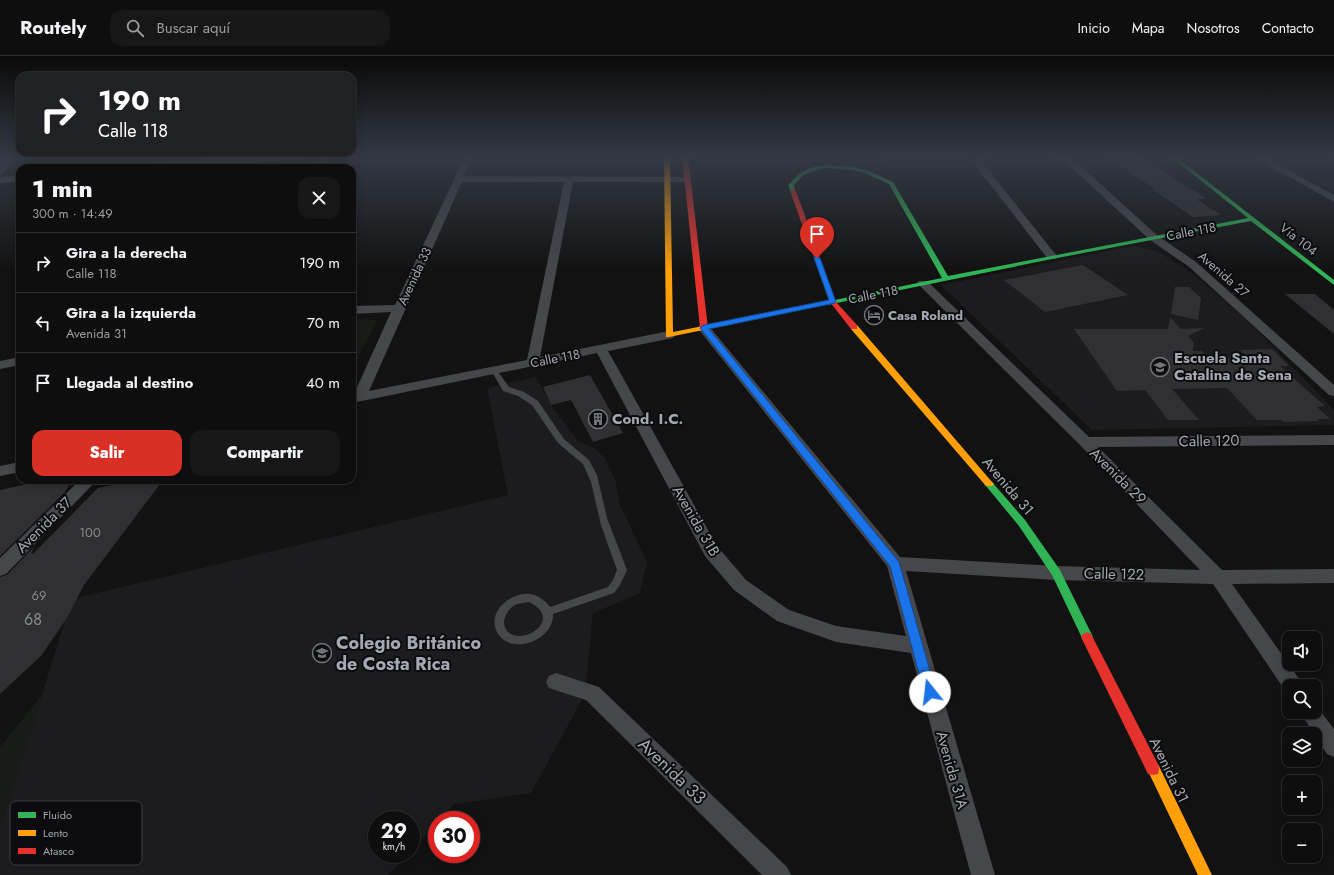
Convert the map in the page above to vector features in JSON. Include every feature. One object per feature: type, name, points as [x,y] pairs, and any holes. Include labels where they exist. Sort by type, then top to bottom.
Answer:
[{"type":"street","name":"Avenida 33","points":[[356,398],[452,194]]},
{"type":"street","points":[[533,362],[566,194]]},
{"type":"street","points":[[668,194],[669,335]]},
{"type":"street","points":[[689,194],[704,328]]},
{"type":"street","name":"Avenida 31","points":[[794,194],[833,302],[1022,524],[1056,573],[1205,875]]},
{"type":"street","points":[[897,194],[946,279]]},
{"type":"street","points":[[1003,194],[1052,257]]},
{"type":"street","name":"Avenida 27","points":[[1106,194],[1154,238],[1192,264],[1334,392]]},
{"type":"street","name":"Vía 104","points":[[1221,194],[1331,278]]},
{"type":"street","name":"Calle 118","points":[[356,398],[1052,257],[1252,219]]},
{"type":"street","points":[[1175,234],[1191,237],[1226,234]]},
{"type":"street","points":[[1259,235],[1275,237]]},
{"type":"street","name":"Avenida 29","points":[[923,283],[1085,442],[1218,577],[1288,679]]},
{"type":"street","points":[[356,310],[399,308]]},
{"type":"street","name":"Avenida 31A","points":[[704,328],[895,564],[982,875]]},
{"type":"street","name":"Avenida 31B","points":[[600,348],[711,551],[740,586],[784,616],[836,634],[917,646]]},
{"type":"street","points":[[0,364],[16,362]]},
{"type":"street","name":"Calle 120","points":[[1085,442],[1334,440]]},
{"type":"street","points":[[0,471],[16,468]]},
{"type":"street","name":"Avenida 37","points":[[0,569],[85,484]]},
{"type":"street","name":"Calle 122","points":[[895,564],[1056,573],[1218,577],[1334,576]]},
{"type":"street","name":"Avenida 33","points":[[556,682],[592,694],[779,875]]},
{"type":"street","points":[[1315,719],[1334,746]]},
{"type":"lane","points":[[494,370],[506,389],[521,394],[535,403],[564,445],[580,454],[587,463],[594,478],[603,518],[622,570],[617,582],[611,590],[548,612]]},
{"type":"lane","points":[[530,598],[538,600],[545,605],[548,612],[549,619],[546,627],[540,634],[532,638],[513,640],[505,636],[500,629],[500,614],[505,607],[513,602],[530,598]]},
{"type":"shaded area","name":"Escuela Santa Catalina de Sena","points":[[1133,246],[1157,251],[1194,274],[1252,325],[1334,410],[1334,425],[1092,430],[941,285]]},
{"type":"shaded area","points":[[356,319],[377,320],[356,362]]},
{"type":"shaded area","name":"Colegio Británico de Costa Rica","points":[[536,377],[551,405],[578,441],[594,448],[605,458],[615,479],[620,505],[647,562],[640,593],[593,613],[585,694],[531,793],[454,804],[448,811],[428,811],[428,833],[420,841],[420,811],[368,811],[368,863],[399,863],[388,875],[0,875],[0,828],[72,599],[508,495],[487,388]]},
{"type":"shaded area","points":[[43,694],[0,828],[0,747]]},
{"type":"building","points":[[1160,194],[1199,194],[1207,199],[1196,199],[1221,215],[1193,217]]},
{"type":"building","points":[[1083,265],[1128,295],[1045,312],[1004,280]]},
{"type":"building","points":[[1175,287],[1189,287],[1201,298],[1198,320],[1171,314]]},
{"type":"building","points":[[1285,294],[1315,294],[1334,310],[1334,334]]},
{"type":"building","points":[[1170,317],[1181,329],[1205,328],[1188,336],[1194,343],[1193,351],[1202,351],[1209,359],[1249,358],[1240,350],[1272,349],[1289,366],[1280,366],[1325,406],[1317,407],[1330,419],[1317,419],[1319,421],[1284,422],[1282,420],[1257,420],[1227,388],[1172,389],[1199,420],[1168,420],[1145,390],[1117,391],[1074,329],[1168,329]]},
{"type":"building","name":"Cond. I.C.","points":[[590,375],[623,433],[593,442],[571,400],[551,405],[543,387]]},
{"type":"building","points":[[28,484],[70,484],[65,492],[0,556],[0,490]]},
{"type":"building","points":[[120,484],[160,484],[84,585],[67,618],[41,656],[0,694],[0,577],[7,575],[35,546],[31,553],[33,554],[98,488]]},
{"type":"traffic: fast","points":[[897,194],[946,279]]},
{"type":"traffic: fast","points":[[1221,194],[1334,283]]},
{"type":"traffic: fast","points":[[827,303],[1052,257],[1253,219]]},
{"type":"traffic: fast","points":[[989,484],[1022,523],[1056,573],[1087,637]]},
{"type":"traffic: slow","points":[[667,194],[669,335],[827,303]]},
{"type":"traffic: slow","points":[[854,327],[989,484]]},
{"type":"traffic: slow","points":[[1153,769],[1205,875]]},
{"type":"traffic: jam","points":[[689,194],[704,328]]},
{"type":"traffic: jam","points":[[794,194],[833,302],[854,327]]},
{"type":"traffic: jam","points":[[1087,637],[1153,769]]},
{"type":"place","name":"Casa Roland","points":[[874,315]]},
{"type":"place","name":"Escuela Santa Catalina de Sena","points":[[1160,367]]},
{"type":"place","name":"Cond. I.C.","points":[[598,419]]},
{"type":"place","name":"Colegio Británico de Costa Rica","points":[[322,653]]},
{"type":"route","points":[[817,258],[833,302],[704,328],[895,564],[930,692]]}]
